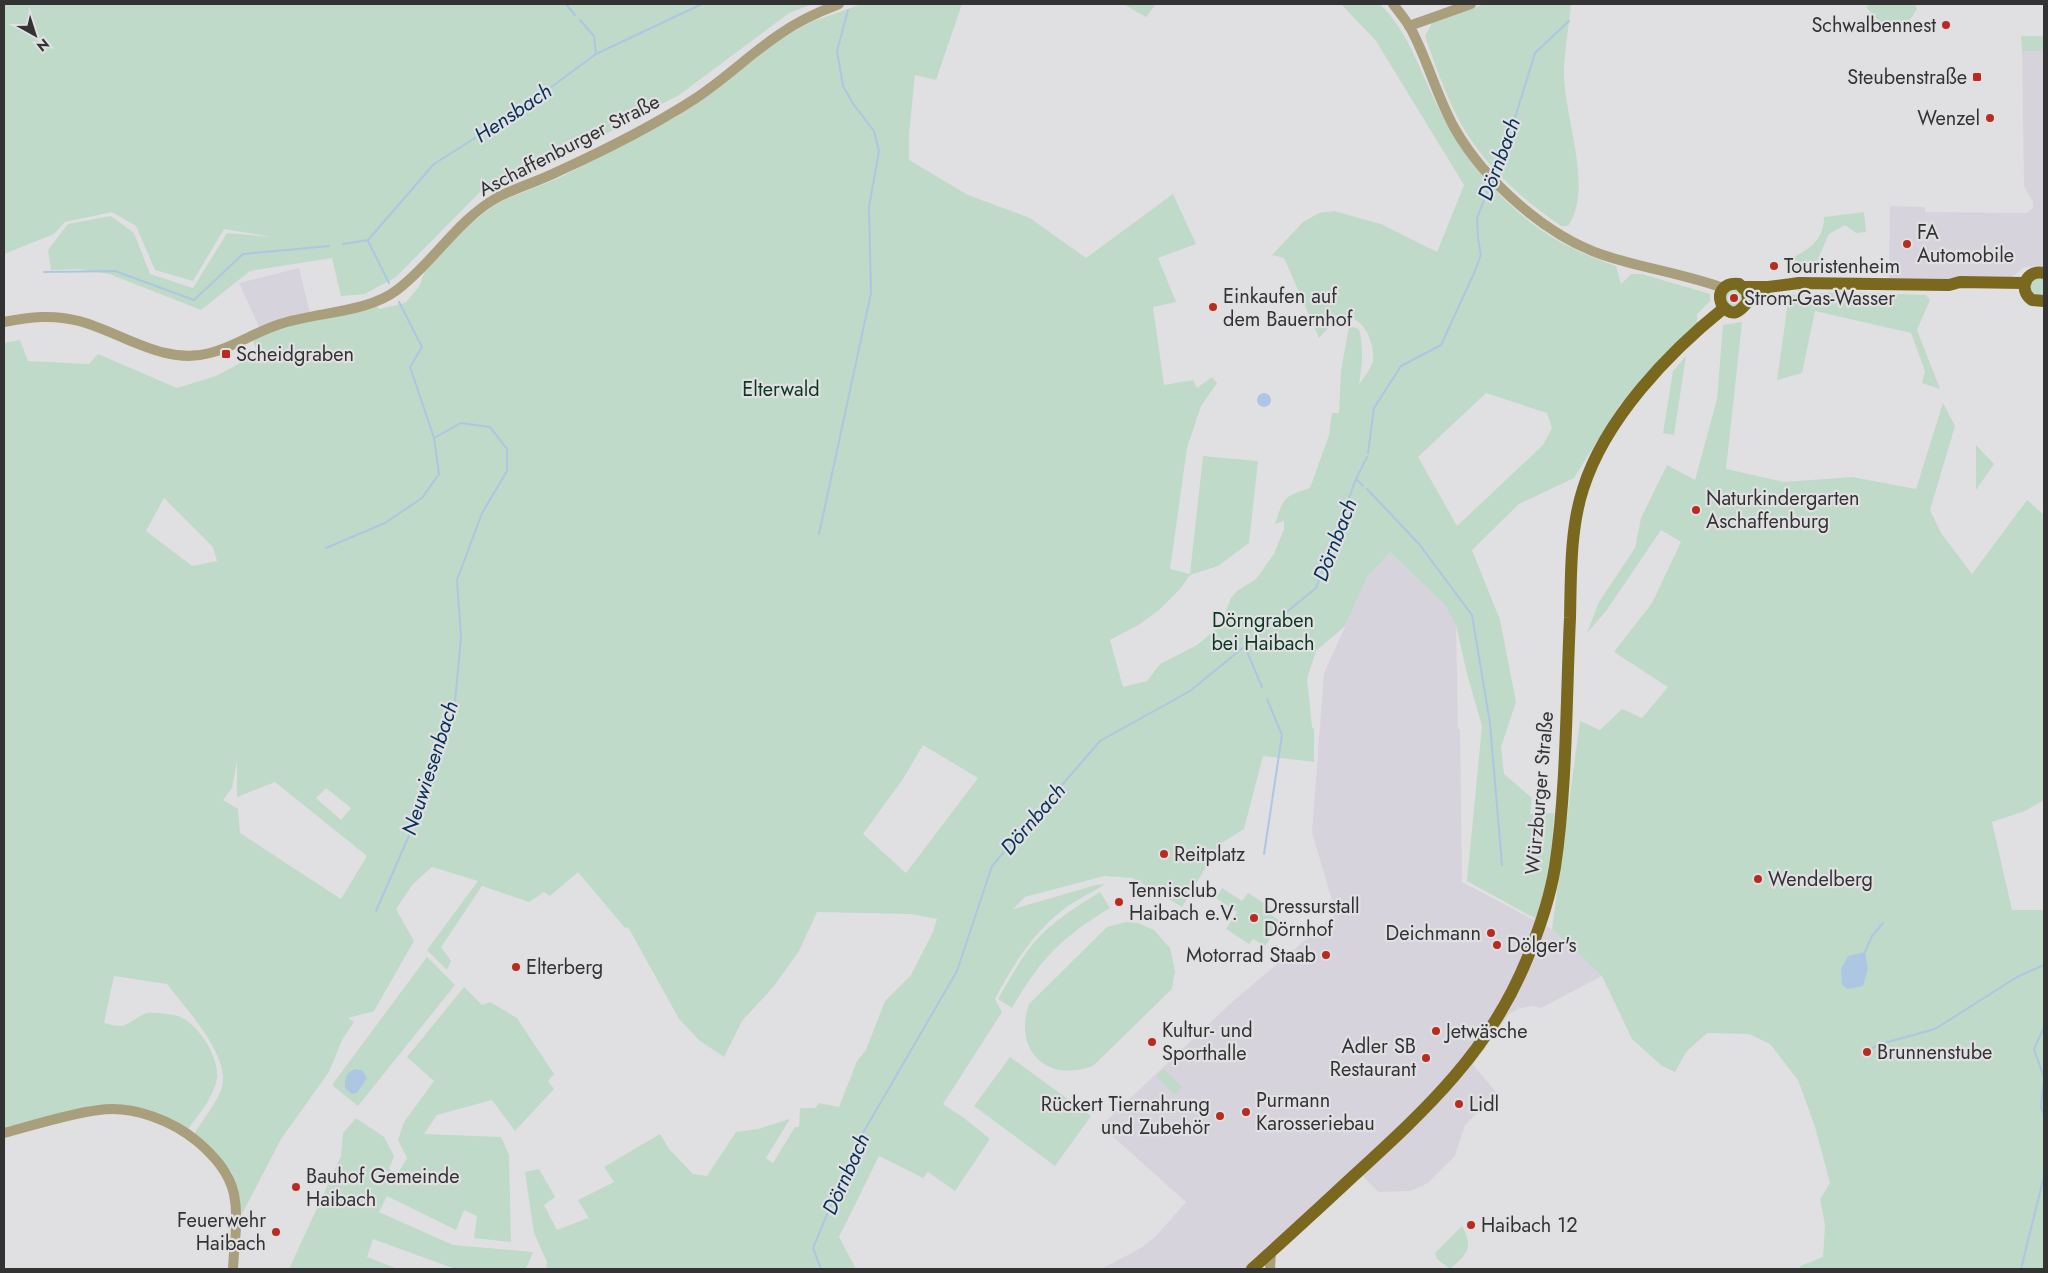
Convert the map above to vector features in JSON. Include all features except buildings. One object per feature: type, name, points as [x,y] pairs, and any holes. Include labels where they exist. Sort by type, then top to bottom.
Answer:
[{"type":"main road","points":[[2024,287],[2031,274],[2044,273]]},
{"type":"main road","points":[[1768,287],[1754,296],[1739,311],[1734,312],[1722,299],[1732,284],[1743,287],[1768,287],[1799,283],[1949,285],[1959,288],[2024,287]]},
{"type":"main road","points":[[1743,287],[1748,296],[1748,302]]},
{"type":"main road","points":[[2024,287],[2032,300],[2044,301]]},
{"type":"main road","name":"Würzburger Straße","points":[[1253,1269],[1401,1133],[1456,1077],[1477,1050],[1513,989],[1540,922],[1554,869],[1561,803],[1574,537],[1583,489],[1596,457],[1618,418],[1672,356],[1714,317],[1722,299]]},
{"type":"street","name":"Aschaffenburger Straße","points":[[4,322],[44,316],[61,317],[96,326],[156,350],[183,356],[207,354],[226,348],[261,330],[282,323],[372,304],[398,290],[426,263],[462,223],[498,198],[558,172],[664,118],[695,99],[800,20],[839,4]]},
{"type":"street","points":[[1393,4],[1409,26],[1444,110],[1468,150],[1505,193],[1559,233],[1601,254],[1711,284],[1722,299]]},
{"type":"street","points":[[1409,26],[1471,4]]},
{"type":"street","points":[[4,1133],[101,1109],[132,1112],[155,1118],[189,1134],[211,1153],[222,1166],[230,1181],[236,1202],[237,1225],[233,1269]]},
{"type":"street","points":[[1270,1269],[1271,1252]]},
{"type":"shaded area","points":[[2022,51],[2044,51],[2044,266],[2024,267],[2010,279],[1889,280],[1890,206],[1925,207],[1925,212],[2027,213],[2033,208],[2033,202],[2024,187]]},
{"type":"shaded area","points":[[299,268],[311,317],[261,331],[239,283]]},
{"type":"shaded area","points":[[1390,552],[1444,604],[1456,625],[1458,729],[1460,729],[1462,882],[1553,930],[1602,976],[1541,1008],[1533,1006],[1520,1008],[1509,1014],[1473,1065],[1497,1093],[1465,1125],[1455,1156],[1428,1183],[1409,1191],[1378,1192],[1359,1172],[1252,1269],[1101,1269],[1141,1248],[1155,1237],[1186,1202],[1101,1126],[1231,1003],[1336,914],[1312,832],[1324,673],[1368,576]]},
{"type":"green space","points":[[4,4],[813,4],[789,13],[679,95],[576,150],[479,193],[396,277],[365,294],[341,296],[332,258],[250,271],[201,310],[109,274],[79,269],[51,270],[48,250],[68,224],[111,216],[134,233],[150,274],[193,288],[227,233],[272,237],[224,229],[193,281],[155,270],[136,226],[112,212],[65,222],[54,234],[4,254]]},
{"type":"green space","points":[[862,4],[962,4],[936,80],[915,75],[909,133],[909,160],[968,195],[1030,218],[1086,258],[1173,194],[1196,244],[1158,258],[1176,302],[1153,307],[1164,385],[1193,380],[1197,388],[1212,377],[1217,383],[1201,406],[1187,448],[1170,569],[1190,574],[1203,456],[1258,461],[1249,543],[1218,566],[1190,575],[1181,588],[1159,610],[1140,624],[1110,640],[1123,687],[1147,681],[1160,664],[1197,645],[1220,626],[1231,598],[1237,591],[1256,579],[1274,554],[1284,529],[1284,521],[1275,524],[1280,508],[1289,496],[1310,488],[1329,435],[1332,413],[1339,413],[1341,371],[1349,326],[1359,329],[1361,336],[1362,357],[1359,384],[1372,364],[1373,349],[1370,340],[1361,324],[1355,320],[1348,318],[1337,321],[1319,338],[1284,258],[1272,255],[1303,222],[1319,213],[1334,211],[1381,224],[1437,252],[1464,185],[1376,41],[1341,4],[1380,4],[1391,16],[1408,42],[1441,113],[1465,153],[1497,192],[1533,224],[1553,238],[1574,249],[1616,266],[1621,284],[1631,274],[1642,274],[1710,294],[1710,301],[1697,314],[1697,323],[1619,406],[1574,478],[1519,504],[1472,550],[1500,620],[1516,702],[1501,747],[1504,774],[1532,798],[1530,814],[1554,813],[1550,870],[1536,919],[1467,881],[1482,726],[1467,674],[1456,625],[1444,604],[1390,552],[1368,576],[1345,626],[1316,651],[1307,679],[1312,727],[1314,729],[1314,762],[1263,756],[1244,829],[1220,844],[1182,907],[1133,878],[1104,876],[1025,897],[1013,909],[1105,884],[1056,915],[1026,948],[1009,973],[995,999],[1002,1012],[943,1104],[990,1139],[955,1191],[928,1172],[923,1178],[879,1156],[839,1237],[856,1269],[546,1269],[547,1262],[534,1233],[525,1172],[539,1169],[555,1197],[544,1205],[557,1230],[588,1218],[590,1220],[578,1200],[614,1182],[604,1167],[660,1134],[670,1150],[693,1174],[707,1176],[736,1132],[758,1129],[790,1119],[766,1158],[773,1163],[795,1127],[799,1127],[800,1108],[815,1108],[819,1103],[839,1107],[857,1061],[866,1050],[885,1001],[911,975],[933,932],[937,919],[911,914],[817,912],[799,951],[774,986],[742,1021],[724,1057],[700,1041],[679,1019],[628,927],[625,928],[578,872],[550,896],[544,892],[529,902],[482,886],[441,947],[451,961],[447,970],[427,950],[478,881],[432,867],[413,884],[396,909],[414,941],[374,1011],[348,1018],[354,1022],[342,1040],[329,1072],[281,1139],[242,1214],[232,1173],[218,1155],[194,1134],[220,1093],[223,1074],[219,1061],[205,1033],[167,984],[114,976],[104,1023],[123,1026],[147,1013],[163,1013],[186,1020],[200,1033],[215,1061],[217,1079],[209,1099],[188,1129],[131,1107],[4,1130],[4,343],[20,340],[28,361],[89,364],[98,354],[177,388],[216,376],[257,354],[252,336],[261,331],[374,305],[380,309],[405,303],[419,287],[425,271],[462,230],[497,203],[561,177],[676,117],[781,39],[811,22]],"holes":[[[1486,393],[1547,413],[1552,428],[1543,445],[1457,526],[1418,457]],[[164,498],[213,547],[217,561],[192,566],[146,531]],[[923,745],[978,778],[906,873],[863,834],[903,779]],[[237,761],[237,797],[275,782],[367,856],[341,899],[240,833],[238,809],[223,800],[232,788]],[[326,788],[351,808],[341,820],[316,798]]]},
{"type":"green space","points":[[1123,4],[1156,4],[1146,17]]},
{"type":"green space","points":[[1485,4],[1571,4],[1564,68],[1578,171],[1578,192],[1575,210],[1568,226],[1561,226],[1528,201],[1484,157],[1460,123],[1437,70],[1425,36],[1432,23]]},
{"type":"green space","points":[[1871,4],[1915,4],[1917,9],[1905,24],[1887,30],[1866,7]]},
{"type":"green space","points":[[2021,36],[2044,36],[2044,51],[2022,51]]},
{"type":"green space","points":[[1864,212],[1866,232],[1856,233],[1845,225],[1829,234],[1812,272],[1786,272],[1791,259],[1809,248],[1818,238],[1824,217]]},
{"type":"green space","points":[[2044,278],[2044,296],[2032,295],[2030,282],[2032,279]]},
{"type":"green space","points":[[1734,288],[1744,296],[1738,307],[1728,306],[1725,294]]},
{"type":"green space","points":[[1839,292],[1926,295],[1930,300],[1917,330],[1940,389],[1922,383],[1925,371],[1911,333],[1815,311],[1802,373],[1777,380],[1789,295]]},
{"type":"green space","points":[[1742,322],[1726,469],[1784,482],[1852,477],[1916,489],[1943,403],[1955,426],[1930,510],[1941,533],[1972,574],[2027,500],[2044,515],[2044,800],[2025,811],[1992,822],[2012,910],[2044,910],[2044,1269],[1801,1269],[1800,1266],[1823,1257],[1825,1225],[1820,1199],[1830,1183],[1815,1127],[1798,1080],[1770,1044],[1749,1034],[1707,1033],[1686,1052],[1675,1072],[1662,1066],[1632,1039],[1602,976],[1552,929],[1580,721],[1600,730],[1622,709],[1642,718],[1668,687],[1614,652],[1652,603],[1681,542],[1661,530],[1606,611],[1587,633],[1599,602],[1635,548],[1641,518],[1667,465],[1695,480],[1717,399],[1723,325]]},
{"type":"green space","points":[[1686,356],[1674,435],[1663,433],[1673,371]]},
{"type":"green space","points":[[1976,445],[1994,464],[1976,490]]},
{"type":"green space","name":"Dressurstall Dörnhof","points":[[1222,888],[1242,901],[1248,893],[1272,908],[1269,913],[1281,922],[1265,946],[1253,939],[1249,944],[1226,929],[1237,912],[1216,898]]},
{"type":"green space","points":[[1100,892],[1110,908],[1078,929],[1054,950],[1043,962],[1012,1008],[998,999],[1023,957],[1041,935],[1062,917]]},
{"type":"green space","points":[[1126,922],[1138,923],[1154,930],[1170,948],[1175,971],[1172,989],[1093,1066],[1076,1070],[1061,1070],[1048,1066],[1038,1059],[1030,1049],[1026,1036],[1025,1021],[1029,1004],[1107,927]]},
{"type":"green space","points":[[427,957],[455,985],[358,1106],[332,1085]]},
{"type":"green space","points":[[464,987],[482,1005],[490,1002],[517,1018],[554,1074],[548,1081],[554,1089],[515,1131],[492,1100],[437,1115],[424,1134],[501,1137],[509,1155],[511,1242],[474,1238],[477,1216],[464,1210],[456,1230],[387,1196],[379,1212],[453,1245],[533,1252],[526,1269],[455,1269],[373,1239],[367,1257],[398,1269],[289,1269],[341,1156],[343,1133],[356,1118],[384,1137],[394,1156],[389,1169],[398,1173],[407,1158],[398,1140],[404,1122],[434,1081],[407,1057]]},
{"type":"green space","points":[[1010,1057],[1091,1116],[1055,1166],[974,1106]]},
{"type":"green space","points":[[1164,1069],[1182,1087],[1174,1095],[1156,1076]]},
{"type":"green space","points":[[1462,1226],[1468,1240],[1467,1250],[1461,1259],[1450,1269],[1437,1259],[1435,1253]]},
{"type":"water","points":[[1261,393],[1267,393],[1271,400],[1267,407],[1261,407],[1257,403],[1257,397]]},
{"type":"water","points":[[1865,952],[1868,969],[1863,986],[1848,989],[1842,985],[1841,969],[1848,956]]},
{"type":"water","points":[[357,1069],[363,1071],[367,1078],[357,1093],[352,1094],[345,1088],[345,1081],[351,1071]]},
{"type":"waterway","points":[[566,4],[575,15]]},
{"type":"waterway","name":"Hensbach","points":[[343,244],[368,240],[434,164],[527,105],[596,54],[702,4]]},
{"type":"waterway","points":[[819,534],[871,293],[869,207],[879,151],[874,131],[854,105],[843,86],[837,51],[848,10]]},
{"type":"waterway","points":[[580,20],[594,36],[596,54]]},
{"type":"waterway","name":"Dörnbach","points":[[1494,176],[1509,137],[1535,53],[1569,21]]},
{"type":"waterway","name":"Dörnbach","points":[[1368,453],[1374,408],[1401,366],[1441,345],[1475,271],[1481,255],[1477,218],[1491,182]]},
{"type":"waterway","name":"Neuwiesenbach","points":[[368,241],[389,283]]},
{"type":"waterway","name":"Hensbach","points":[[44,272],[115,271],[194,300],[243,254],[329,246]]},
{"type":"waterway","name":"Neuwiesenbach","points":[[376,911],[411,831],[454,713],[461,637],[457,580],[482,513],[507,471],[507,449],[490,427],[461,423],[434,438],[410,367],[422,347],[399,302]]},
{"type":"waterway","points":[[326,548],[385,523],[422,498],[439,474],[434,438]]},
{"type":"waterway","name":"Dörnbach","points":[[821,1269],[813,1248],[856,1145],[957,971],[992,866],[1100,741],[1190,691],[1316,588],[1356,479],[1367,457]]},
{"type":"waterway","points":[[1356,479],[1363,486]]},
{"type":"waterway","points":[[1367,489],[1419,544],[1472,615],[1490,723],[1502,865]]},
{"type":"waterway","points":[[1245,647],[1262,687]]},
{"type":"waterway","points":[[1264,854],[1282,735],[1267,699]]},
{"type":"waterway","points":[[1865,952],[1872,936],[1883,923]]},
{"type":"waterway","points":[[1868,1051],[1877,1045],[1935,1029],[2017,977],[2044,965]]},
{"type":"waterway","points":[[2044,1027],[2034,1049],[2044,1078],[2041,1107],[2044,1115]]},
{"type":"waterway","points":[[2021,1269],[2044,1176]]},
{"type":"place","name":"Schwalbennest","points":[[1946,25]]},
{"type":"place","name":"Steubenstraße","points":[[1977,77]]},
{"type":"place","name":"Wenzel","points":[[1990,118]]},
{"type":"place","name":"FA Automobile","points":[[1907,244]]},
{"type":"place","name":"Touristenheim","points":[[1774,266]]},
{"type":"place","name":"Strom-Gas-Wasser","points":[[1734,298]]},
{"type":"place","name":"Einkaufen auf dem Bauernhof","points":[[1213,307]]},
{"type":"place","name":"Scheidgraben","points":[[226,354]]},
{"type":"place","name":"Naturkindergarten Aschaffenburg","points":[[1696,510]]},
{"type":"place","name":"Reitplatz","points":[[1164,854]]},
{"type":"place","name":"Wendelberg","points":[[1758,879]]},
{"type":"place","name":"Tennisclub Haibach e.V.","points":[[1119,902]]},
{"type":"place","name":"Dressurstall Dörnhof","points":[[1254,918]]},
{"type":"place","name":"Deichmann","points":[[1491,933]]},
{"type":"place","name":"Dölger's","points":[[1497,945]]},
{"type":"place","name":"Motorrad Staab","points":[[1326,955]]},
{"type":"place","name":"Elterberg","points":[[516,967]]},
{"type":"place","name":"Jetwäsche","points":[[1436,1031]]},
{"type":"place","name":"Kultur- und Sporthalle","points":[[1152,1042]]},
{"type":"place","name":"Brunnenstube","points":[[1867,1052]]},
{"type":"place","name":"Adler SB Restaurant","points":[[1426,1058]]},
{"type":"place","name":"Lidl","points":[[1459,1104]]},
{"type":"place","name":"Purmann Karosseriebau","points":[[1246,1112]]},
{"type":"place","name":"Rückert Tiernahrung und Zubehör","points":[[1220,1116]]},
{"type":"place","name":"Bauhof Gemeinde Haibach","points":[[296,1187]]},
{"type":"place","name":"Haibach 12","points":[[1471,1225]]},
{"type":"place","name":"Feuerwehr Haibach","points":[[276,1232]]},
{"type":"park label","name":"Elterwald","points":[[781,389]]},
{"type":"park label","name":"Dörngraben bei Haibach","points":[[1263,632]]}]
